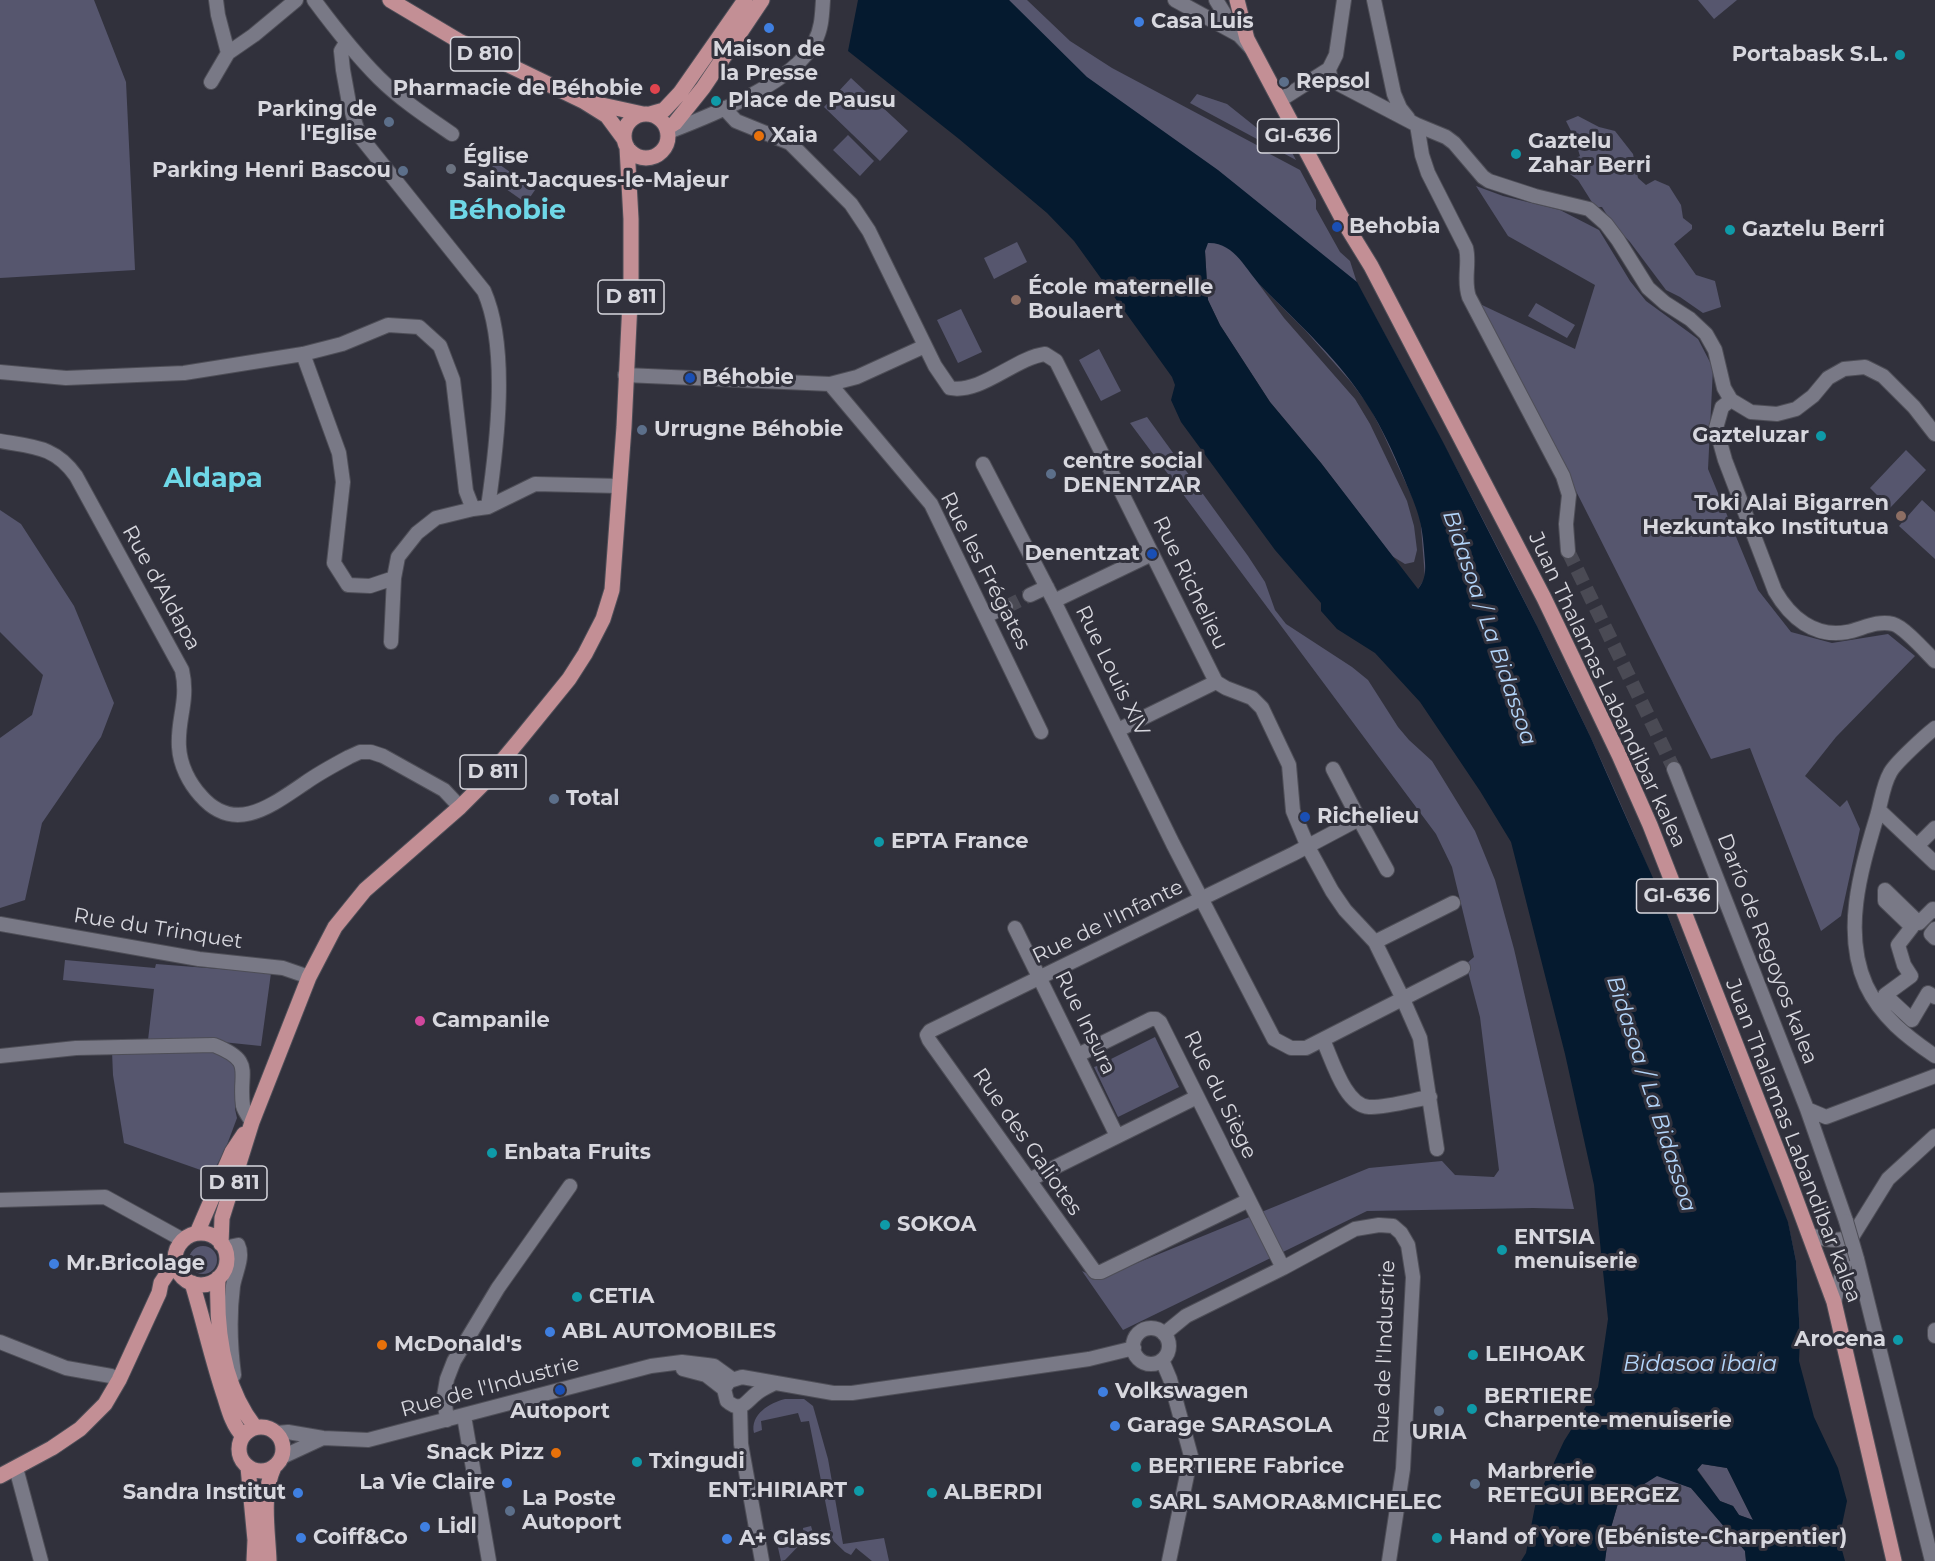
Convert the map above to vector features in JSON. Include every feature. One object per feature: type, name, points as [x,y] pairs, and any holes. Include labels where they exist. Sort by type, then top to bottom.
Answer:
[{"type":"main road","name":"D 810","points":[[390,0],[468,46],[607,116],[625,143]]},
{"type":"main road","points":[[655,156],[642,158],[631,152],[625,143],[626,125],[637,116],[664,110],[680,93],[745,0]]},
{"type":"main road","points":[[667,130],[703,88],[762,0]]},
{"type":"main road","name":"Juan Thalamas Labandibar kalea","points":[[1240,1],[1251,48],[1344,222],[1371,266]]},
{"type":"main road","name":"Juan Thalamas Labandibar kalea","points":[[1240,1],[1258,45],[1539,587],[1650,825],[1810,1234],[1834,1302],[1894,1561]]},
{"type":"main road","name":"D 810","points":[[583,102],[647,114]]},
{"type":"main road","points":[[630,183],[665,147],[667,130],[661,120],[647,114]]},
{"type":"main road","name":"D 811","points":[[223,1246],[222,1218],[252,1122],[309,977],[335,927],[365,890],[460,807],[515,746],[568,679],[597,631],[612,590],[624,427],[631,281],[630,183],[625,143]]},
{"type":"main road","name":"D 811","points":[[190,1237],[232,1152],[252,1122]]},
{"type":"main road","points":[[0,1476],[52,1448],[80,1429],[105,1404],[119,1380],[159,1293],[161,1283],[175,1262],[178,1246],[190,1237],[211,1235],[223,1246],[226,1264],[219,1278],[217,1312],[231,1382],[249,1432],[239,1449],[243,1462],[248,1467],[261,1471],[278,1462]]},
{"type":"main road","points":[[175,1262],[188,1281],[212,1361],[238,1432],[249,1432],[266,1427],[277,1432],[284,1446],[269,1476],[267,1499],[269,1561]]},
{"type":"main road","points":[[159,1293],[169,1283],[188,1281],[206,1284],[219,1278]]},
{"type":"main road","points":[[248,1467],[255,1540],[254,1561]]},
{"type":"street","points":[[216,0],[228,53]]},
{"type":"street","points":[[211,82],[228,53],[296,0]]},
{"type":"street","points":[[314,0],[346,43],[380,79],[452,134]]},
{"type":"street","points":[[667,130],[724,108],[780,78],[803,59],[819,33],[823,0]]},
{"type":"street","points":[[1175,0],[1239,35],[1251,48]]},
{"type":"street","points":[[1213,21],[1220,20],[1224,13],[1216,0]]},
{"type":"street","points":[[1285,97],[1329,69],[1336,55],[1344,0]]},
{"type":"street","points":[[1374,0],[1394,94],[1400,108],[1417,125],[1422,156],[1428,173],[1466,248],[1468,257],[1466,284],[1469,297],[1563,476],[1569,495],[1566,524],[1568,551]]},
{"type":"street","points":[[346,43],[341,51],[343,70],[349,103],[359,135],[484,291],[491,307],[496,330],[498,382],[496,445],[488,507]]},
{"type":"street","points":[[1329,69],[1333,81],[1417,125],[1446,137],[1489,181],[1535,196],[1589,209],[1606,224],[1618,240],[1648,288],[1665,303],[1690,319],[1706,334],[1715,350],[1724,388],[1731,400],[1751,412],[1777,414],[1796,409],[1813,396],[1828,378],[1844,369],[1865,367],[1883,376],[1914,407],[1935,434]]},
{"type":"street","name":"Rue Richelieu","points":[[724,108],[730,117],[741,124],[772,134],[790,143],[851,204],[868,231],[935,366],[951,388],[960,390],[1035,356],[1046,354],[1056,361],[1216,682],[1252,698],[1262,708],[1289,765],[1293,811],[1308,847],[1345,910],[1375,942],[1402,997],[1420,1038],[1437,1149]]},
{"type":"street","points":[[0,372],[66,378],[184,373],[303,354],[342,344],[388,325],[419,327],[440,346],[453,380],[466,491],[473,509]]},
{"type":"street","points":[[625,375],[830,384],[857,377],[925,346]]},
{"type":"street","points":[[303,354],[339,453],[342,473],[334,563],[348,585],[370,586],[394,578]]},
{"type":"street","name":"Rue les Frégates","points":[[830,384],[931,504],[1041,732]]},
{"type":"street","points":[[1731,400],[1722,406],[1716,428],[1725,460],[1762,558],[1775,591],[1786,609],[1803,623],[1825,632],[1845,632],[1882,622],[1896,624],[1935,661]]},
{"type":"street","name":"Rue d'Aldapa","points":[[0,441],[46,449],[67,464],[76,476],[182,670],[185,696],[180,729],[180,754],[188,778],[206,802],[218,811],[231,815],[247,814],[274,803],[348,757],[360,752],[371,752],[383,756],[444,790],[460,807]]},
{"type":"street","name":"Rue Louis XIV","points":[[983,464],[1047,587],[1201,899],[1274,1039],[1291,1048],[1306,1048],[1402,997],[1463,968]]},
{"type":"street","points":[[391,642],[394,578],[398,557],[417,533],[435,518],[488,507],[535,484],[619,486]]},
{"type":"street","points":[[1054,601],[1152,554]]},
{"type":"street","points":[[1030,595],[1047,587]]},
{"type":"street","points":[[985,616],[1006,607]]},
{"type":"street","points":[[1118,730],[1216,682]]},
{"type":"street","points":[[1935,728],[1890,772],[1869,845],[1854,916],[1856,955],[1866,984],[1879,1008],[1901,1032],[1935,1056]]},
{"type":"street","points":[[1333,769],[1387,870]]},
{"type":"street","name":"Darío de Regoyos kalea","points":[[1674,769],[1807,1109],[1846,1221],[1932,1561]]},
{"type":"street","points":[[1879,810],[1935,863]]},
{"type":"street","name":"Rue de l'Infante","points":[[927,1035],[930,1031],[1308,847],[1359,819]]},
{"type":"street","points":[[1922,841],[1935,828]]},
{"type":"street","points":[[1935,911],[1933,909],[1920,923],[1885,890],[1885,901],[1912,927],[1898,945],[1904,965],[1911,976],[1886,995],[1912,1020],[1928,993],[1935,997]]},
{"type":"street","points":[[1375,942],[1453,903]]},
{"type":"street","name":"Rue du Trinquet","points":[[0,924],[199,958],[283,968],[309,977]]},
{"type":"street","name":"Rue Insura","points":[[1015,928],[1117,1136]]},
{"type":"street","points":[[1935,929],[1931,934],[1935,938]]},
{"type":"street","name":"Rue du Siège","points":[[1078,1055],[1151,1019],[1160,1022],[1282,1268]]},
{"type":"street","name":"Rue des Galiotes","points":[[927,1035],[1095,1272],[1101,1272],[1248,1200]]},
{"type":"street","points":[[1323,1040],[1344,1087],[1356,1103],[1368,1107],[1430,1097]]},
{"type":"street","points":[[0,1056],[76,1048],[213,1045],[233,1053],[240,1062],[243,1074],[243,1108],[252,1122]]},
{"type":"street","points":[[1807,1109],[1826,1117],[1935,1076]]},
{"type":"street","points":[[1029,1180],[1197,1097]]},
{"type":"street","points":[[1820,1145],[1826,1117]]},
{"type":"street","points":[[1834,1302],[1852,1237],[1888,1179],[1935,1136]]},
{"type":"street","points":[[447,1420],[444,1396],[454,1361],[498,1288],[570,1186]]},
{"type":"street","points":[[0,1200],[105,1197],[190,1237]]},
{"type":"street","name":"Rue de l'Industrie","points":[[1164,1334],[1186,1316],[1355,1229],[1379,1225],[1393,1226],[1401,1233],[1408,1245],[1413,1277],[1403,1469],[1389,1561]]},
{"type":"street","points":[[1810,1234],[1830,1241],[1852,1237]]},
{"type":"street","points":[[223,1246],[238,1245],[241,1252],[229,1312],[230,1343],[238,1398]]},
{"type":"street","points":[[1155,1328],[1164,1334],[1169,1343],[1169,1350],[1162,1360],[1157,1363],[1140,1359],[1134,1348],[1136,1338],[1144,1330],[1155,1328]]},
{"type":"street","points":[[1935,1330],[1935,1336]]},
{"type":"street","points":[[0,1342],[66,1368],[111,1376],[119,1380]]},
{"type":"street","name":"Rue de l'Industrie","points":[[277,1432],[323,1438],[368,1440],[651,1366],[666,1365],[734,1382],[775,1383],[833,1393],[852,1393],[1089,1359],[1134,1348]]},
{"type":"street","points":[[1162,1360],[1170,1379],[1191,1456],[1169,1561]]},
{"type":"street","points":[[734,1382],[752,1383],[754,1395]]},
{"type":"street","name":"Rue de l'Industrie","points":[[734,1382],[727,1401],[740,1406]]},
{"type":"street","points":[[762,1561],[741,1444],[740,1406],[775,1383]]},
{"type":"street","points":[[464,1416],[489,1561]]},
{"type":"street","name":"Rue de l'Industrie","points":[[278,1462],[323,1438]]},
{"type":"street","points":[[16,1468],[41,1561]]},
{"type":"shaded area","points":[[0,0],[94,0],[126,82],[135,270],[0,278]]},
{"type":"shaded area","points":[[1009,0],[1027,0],[1070,41],[1112,68],[1300,170],[1316,200],[1316,209],[1340,252],[1350,261],[1357,283],[1535,621],[1590,736],[1643,856],[1788,1223],[1796,1261],[1800,1338],[1418,589],[1425,578],[1420,514],[1369,406],[1305,330],[1258,283],[1284,318],[1355,399],[1370,424],[1407,501],[1414,526],[1417,550],[1414,562],[1405,564],[1392,556],[1321,463],[1270,402],[1220,325],[1208,300],[1205,251],[1040,70]]},
{"type":"shaded area","points":[[1698,0],[1737,0],[1714,19]]},
{"type":"shaded area","points":[[851,78],[908,131],[880,161],[824,107]]},
{"type":"shaded area","points":[[1197,94],[1227,104],[1273,139],[1281,132],[1296,160],[1190,103]]},
{"type":"shaded area","points":[[1578,116],[1599,127],[1615,131],[1633,154],[1638,178],[1646,185],[1655,180],[1669,186],[1681,205],[1683,218],[1692,225],[1692,229],[1674,244],[1696,275],[1715,281],[1721,307],[1703,313],[1666,290],[1630,242],[1612,223],[1602,207],[1595,207],[1578,180],[1562,168],[1564,164],[1580,156],[1566,121]]},
{"type":"shaded area","points":[[848,135],[874,161],[860,176],[833,150]]},
{"type":"shaded area","points":[[496,162],[535,190],[526,203],[486,175]]},
{"type":"shaded area","points":[[1476,186],[1503,196],[1560,210],[1599,230],[1630,281],[1646,301],[1698,339],[1713,368],[1708,469],[1758,590],[1791,632],[1832,643],[1888,634],[1915,656],[1836,737],[1805,776],[1840,807],[1847,800],[1860,829],[1841,916],[1821,931],[1750,748],[1711,759],[1482,310],[1482,305],[1575,349],[1595,285],[1508,236]]},
{"type":"shaded area","points":[[1017,242],[1027,262],[994,279],[984,258]]},
{"type":"shaded area","points":[[1536,303],[1575,325],[1567,338],[1528,316]]},
{"type":"shaded area","points":[[961,309],[982,352],[958,363],[937,320]]},
{"type":"shaded area","points":[[1099,349],[1121,391],[1101,401],[1079,360]]},
{"type":"shaded area","points":[[1147,417],[1248,556],[1265,582],[1275,610],[1286,624],[1368,680],[1398,727],[1432,761],[1475,831],[1495,880],[1514,949],[1574,1209],[1367,1211],[1123,1330],[1082,1271],[1098,1279],[1369,1168],[1442,1161],[1455,1175],[1494,1177],[1499,1170],[1480,1017],[1466,964],[1474,957],[1452,867],[1436,834],[1130,423]]},
{"type":"shaded area","points":[[1906,450],[1926,470],[1890,508],[1870,488]]},
{"type":"shaded area","points":[[1922,500],[1935,512],[1935,559],[1899,526]]},
{"type":"shaded area","points":[[0,510],[21,524],[74,606],[114,703],[101,737],[42,823],[25,900],[0,908],[0,738],[32,715],[43,675],[0,632]]},
{"type":"shaded area","points":[[65,960],[155,968],[156,964],[271,973],[261,1046],[203,1040],[148,1040],[154,989],[63,980]]},
{"type":"shaded area","points":[[1155,1037],[1179,1087],[1118,1117],[1094,1067],[1097,1066],[1099,1069],[1106,1065],[1105,1062]]},
{"type":"shaded area","points":[[112,1051],[213,1051],[229,1057],[236,1065],[238,1077],[235,1109],[237,1118],[225,1150],[212,1174],[124,1143],[113,1075]]},
{"type":"shaded area","points":[[203,1246],[213,1250],[217,1260],[213,1270],[203,1274],[193,1270],[189,1260],[193,1250]]},
{"type":"shaded area","points":[[785,1399],[804,1399],[813,1406],[828,1459],[843,1544],[884,1538],[889,1561],[872,1561],[856,1548],[851,1555],[824,1532],[831,1530],[809,1421],[801,1422],[798,1413],[761,1421],[762,1430],[754,1433],[755,1420],[762,1410]]},
{"type":"shaded area","points":[[1702,1464],[1727,1468],[1753,1520],[1739,1515],[1733,1506],[1720,1501],[1697,1469]]},
{"type":"shaded area","points":[[1657,1475],[1691,1488],[1745,1551],[1746,1561],[1605,1561],[1608,1538],[1619,1500]]},
{"type":"shaded area","points":[[811,1526],[814,1536],[810,1534],[785,1560],[781,1561],[777,1543],[774,1543],[772,1535],[784,1532],[787,1541],[804,1537],[803,1528]]},
{"type":"water","name":"Bidasoa ibaia","points":[[858,0],[1009,0],[1087,77],[1218,170],[1357,282],[1443,442],[1591,738],[1653,878],[1788,1222],[1796,1261],[1799,1361],[1814,1417],[1838,1468],[1847,1501],[1839,1539],[1845,1561],[1746,1561],[1745,1551],[1691,1488],[1657,1476],[1619,1500],[1608,1538],[1605,1561],[1521,1561],[1526,1553],[1536,1501],[1564,1441],[1598,1387],[1608,1319],[1594,1185],[1565,1054],[1511,842],[1480,791],[1420,702],[1375,653],[1337,629],[1321,611],[1321,603],[1275,550],[1181,422],[1171,400],[1175,385],[1172,377],[1074,241],[1047,213],[959,139],[848,51]],"holes":[[[1208,243],[1226,247],[1233,252],[1262,287],[1305,329],[1345,374],[1373,414],[1395,458],[1420,520],[1425,571],[1418,589],[1321,463],[1270,402],[1220,325],[1208,300],[1205,251]],[[1702,1464],[1727,1468],[1753,1520],[1739,1515],[1733,1506],[1720,1501],[1697,1470]]]},
{"type":"tunnel","points":[[1568,551],[1674,769]]},
{"type":"tunnel","points":[[1006,607],[1030,595]]},
{"type":"place","name":"Casa Luis","points":[[1139,22]]},
{"type":"place","name":"Maison de la Presse","points":[[769,28]]},
{"type":"place","name":"Portabask S.L.","points":[[1900,55]]},
{"type":"place","name":"Repsol","points":[[1284,82]]},
{"type":"place","name":"Pharmacie de Béhobie","points":[[655,89]]},
{"type":"place","name":"Place de Pausu","points":[[716,101]]},
{"type":"place","name":"Parking de l'Eglise","points":[[389,122]]},
{"type":"place","name":"Xaia","points":[[759,136]]},
{"type":"place","name":"Gaztelu Zahar Berri","points":[[1516,154]]},
{"type":"place","name":"Église Saint-Jacques-le-Majeur","points":[[451,169]]},
{"type":"place","name":"Parking Henri Bascou","points":[[403,171]]},
{"type":"place","name":"Behobia","points":[[1337,227]]},
{"type":"place","name":"Gaztelu Berri","points":[[1730,230]]},
{"type":"place","name":"École maternelle Boulaert","points":[[1016,300]]},
{"type":"place","name":"Béhobie","points":[[690,378]]},
{"type":"place","name":"Urrugne Béhobie","points":[[642,430]]},
{"type":"place","name":"Gazteluzar","points":[[1821,436]]},
{"type":"place","name":"centre social DENENTZAR","points":[[1051,474]]},
{"type":"place","name":"Toki Alai Bigarren Hezkuntako Institutua","points":[[1901,516]]},
{"type":"place","name":"Denentzat","points":[[1152,554]]},
{"type":"place","name":"Total","points":[[554,799]]},
{"type":"place","name":"Richelieu","points":[[1305,817]]},
{"type":"place","name":"EPTA France","points":[[879,842]]},
{"type":"place","name":"Campanile","points":[[420,1021]]},
{"type":"place","name":"Enbata Fruits","points":[[492,1153]]},
{"type":"place","name":"SOKOA","points":[[885,1225]]},
{"type":"place","name":"ENTSIA menuiserie","points":[[1502,1250]]},
{"type":"place","name":"Mr.Bricolage","points":[[54,1264]]},
{"type":"place","name":"CETIA","points":[[577,1297]]},
{"type":"place","name":"ABL AUTOMOBILES","points":[[550,1332]]},
{"type":"place","name":"Arocena","points":[[1898,1340]]},
{"type":"place","name":"McDonald's","points":[[382,1345]]},
{"type":"place","name":"LEIHOAK","points":[[1473,1355]]},
{"type":"place","name":"Autoport","points":[[560,1390]]},
{"type":"place","name":"Volkswagen","points":[[1103,1392]]},
{"type":"place","name":"BERTIERE Charpente-menuiserie","points":[[1472,1409]]},
{"type":"place","name":"URIA","points":[[1439,1411]]},
{"type":"place","name":"Garage SARASOLA","points":[[1115,1426]]},
{"type":"place","name":"Snack Pizz","points":[[556,1453]]},
{"type":"place","name":"Txingudi","points":[[637,1462]]},
{"type":"place","name":"BERTIERE Fabrice","points":[[1136,1467]]},
{"type":"place","name":"La Vie Claire","points":[[507,1483]]},
{"type":"place","name":"Marbrerie RETEGUI BERGEZ","points":[[1475,1484]]},
{"type":"place","name":"ENT.HIRIART","points":[[859,1491]]},
{"type":"place","name":"Sandra Institut","points":[[298,1493]]},
{"type":"place","name":"ALBERDI","points":[[932,1493]]},
{"type":"place","name":"SARL SAMORA&MICHELEC","points":[[1137,1503]]},
{"type":"place","name":"La Poste Autoport","points":[[510,1511]]},
{"type":"place","name":"Lidl","points":[[425,1527]]},
{"type":"place","name":"Coiff&Co","points":[[301,1538]]},
{"type":"place","name":"Hand of Yore (Ebéniste-Charpentier)","points":[[1437,1538]]},
{"type":"place","name":"A+ Glass","points":[[727,1539]]},
{"type":"district","name":"Béhobie","points":[[507,211]]},
{"type":"district","name":"Aldapa","points":[[213,479]]},
{"type":"water label","name":"Bidasoa / La Bidassoa","points":[[1489,628]]},
{"type":"water label","name":"Bidasoa / La Bidassoa","points":[[1651,1094]]}]
